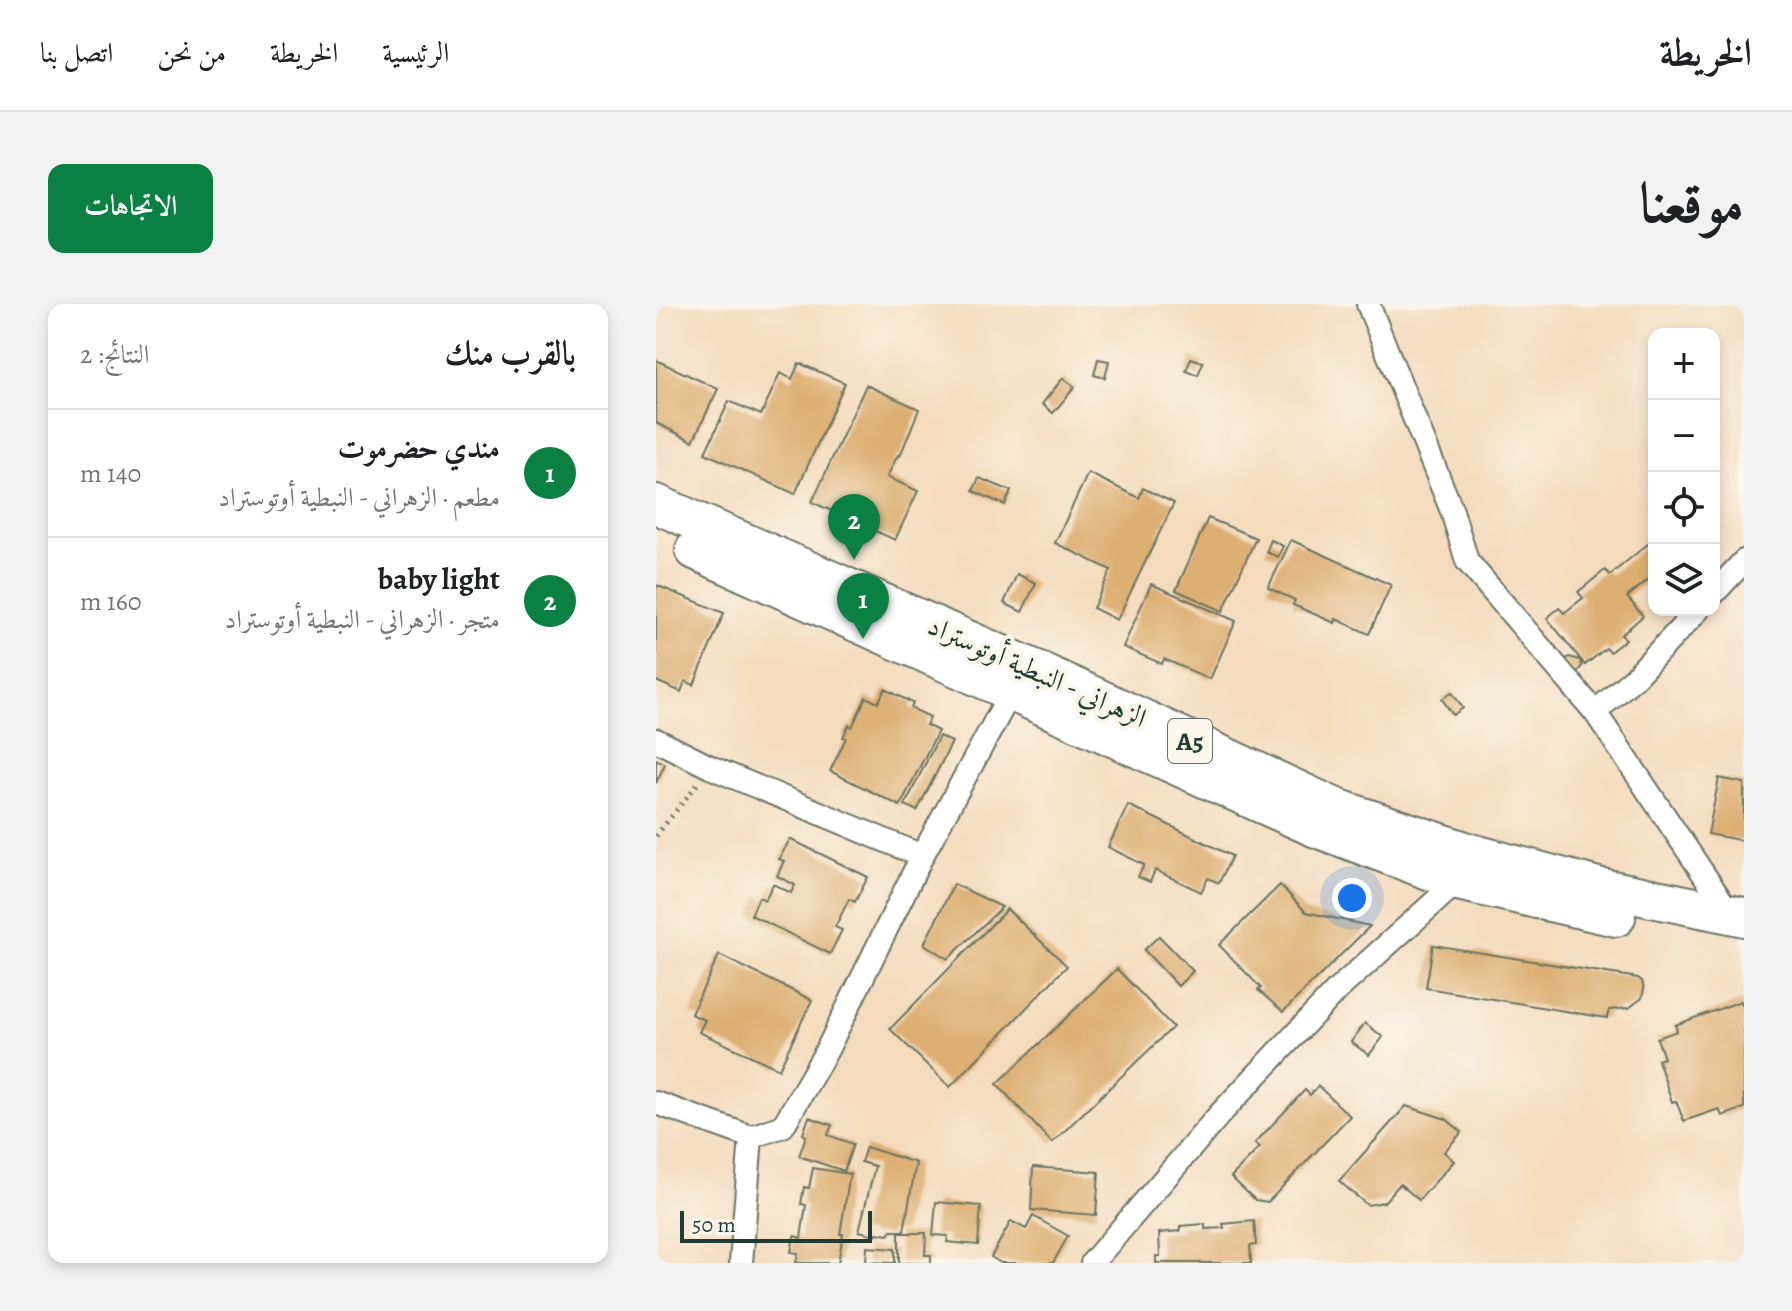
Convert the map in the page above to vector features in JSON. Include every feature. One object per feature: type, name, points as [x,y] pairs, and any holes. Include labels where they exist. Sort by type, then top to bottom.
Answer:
[{"type":"highway","name":"الزهراني - النبطية أوتوستراد","points":[[656,504],[1041,672],[1336,808],[1485,857],[1740,925]]},
{"type":"highway","name":"الزهراني - النبطية أوتوستراد","points":[[656,532],[1314,827],[1458,881],[1713,938],[1740,925]]},
{"type":"street","points":[[1368,304],[1452,511],[1467,561],[1595,712],[1740,925]]},
{"type":"street","points":[[1720,587],[1744,561]]},
{"type":"street","points":[[1595,712],[1634,678],[1692,616]]},
{"type":"street","points":[[656,1103],[751,1137],[783,1126],[827,1050],[922,856],[1011,692]]},
{"type":"street","points":[[656,740],[710,767],[922,856]]},
{"type":"street","points":[[1092,1263],[1220,1114],[1336,991],[1458,881]]},
{"type":"street","points":[[741,1263],[751,1137]]},
{"type":"path","points":[[656,836],[710,767]]},
{"type":"building","points":[[1191,358],[1203,362],[1198,375],[1186,371]]},
{"type":"building","points":[[1098,359],[1109,361],[1105,378],[1094,375]]},
{"type":"building","points":[[656,360],[718,389],[693,441],[656,423]]},
{"type":"building","points":[[799,363],[845,383],[795,494],[705,453],[729,401],[761,415],[780,373],[792,379]]},
{"type":"building","points":[[1063,378],[1075,387],[1053,413],[1042,404]]},
{"type":"building","points":[[866,385],[919,409],[900,456],[887,477],[918,491],[895,540],[812,502]]},
{"type":"building","points":[[1088,473],[1139,498],[1143,488],[1174,503],[1117,620],[1093,608],[1111,570],[1055,543]]},
{"type":"building","points":[[979,478],[1011,491],[1005,505],[973,491]]},
{"type":"building","points":[[1208,518],[1256,538],[1223,611],[1176,590]]},
{"type":"building","points":[[1271,540],[1283,546],[1278,557],[1266,552]]},
{"type":"building","points":[[1291,540],[1391,585],[1369,634],[1293,605],[1295,600],[1268,588]]},
{"type":"building","points":[[1648,544],[1648,580],[1627,597],[1643,616],[1621,635],[1626,639],[1610,652],[1606,648],[1585,665],[1547,618],[1559,608],[1564,613],[1583,598],[1578,592],[1605,570],[1610,575]]},
{"type":"building","points":[[1017,574],[1036,583],[1022,612],[1004,603]]},
{"type":"building","points":[[1151,584],[1236,621],[1210,679],[1164,659],[1162,664],[1123,647]]},
{"type":"building","points":[[656,585],[724,613],[694,685],[685,681],[681,692],[656,681]]},
{"type":"building","points":[[1569,657],[1580,660],[1582,666],[1575,675],[1564,661]]},
{"type":"building","points":[[885,689],[913,703],[911,708],[930,717],[926,725],[938,731],[900,806],[830,771],[846,738],[843,737],[849,725],[852,727],[866,697],[878,703]]},
{"type":"building","points":[[1452,692],[1463,708],[1453,715],[1442,699]]},
{"type":"building","points":[[939,736],[952,742],[917,811],[905,805]]},
{"type":"building","points":[[656,759],[665,764],[656,783]]},
{"type":"building","points":[[1719,778],[1744,783],[1744,841],[1708,834]]},
{"type":"building","points":[[1128,805],[1232,856],[1219,883],[1208,878],[1201,892],[1155,870],[1150,882],[1138,877],[1144,865],[1108,847]]},
{"type":"building","points":[[790,839],[868,877],[855,902],[849,899],[835,927],[842,930],[830,954],[751,915],[759,897],[765,900],[773,884],[791,893],[795,885],[777,876],[784,861],[779,859]]},
{"type":"building","points":[[954,884],[1002,907],[948,959],[924,944]]},
{"type":"building","points":[[1280,885],[1306,912],[1370,926],[1283,1012],[1258,990],[1261,988],[1219,945]]},
{"type":"building","points":[[1007,909],[1067,966],[950,1087],[890,1029]]},
{"type":"building","points":[[1159,936],[1193,971],[1178,986],[1144,950]]},
{"type":"building","points":[[1433,945],[1638,978],[1644,989],[1642,998],[1629,1008],[1609,1010],[1607,1018],[1426,988]]},
{"type":"building","points":[[719,955],[812,1000],[779,1069],[699,1032],[705,1020],[691,1014]]},
{"type":"building","points":[[1117,969],[1173,1027],[1052,1143],[997,1084]]},
{"type":"building","points":[[1741,1001],[1744,1009],[1744,1108],[1722,1116],[1719,1109],[1684,1121],[1676,1101],[1672,1102],[1658,1060],[1664,1058],[1657,1038],[1677,1031],[1675,1025]]},
{"type":"building","points":[[1365,1023],[1383,1037],[1369,1055],[1351,1042]]},
{"type":"building","points":[[1318,1086],[1350,1116],[1268,1202],[1255,1200],[1231,1177],[1260,1147],[1255,1143],[1305,1090],[1310,1095]]},
{"type":"building","points":[[1406,1106],[1446,1119],[1462,1132],[1444,1152],[1454,1161],[1419,1200],[1400,1184],[1384,1202],[1367,1205],[1339,1181]]},
{"type":"building","points":[[809,1117],[832,1125],[828,1135],[853,1144],[844,1171],[799,1156]]},
{"type":"building","points":[[866,1147],[916,1163],[904,1231],[876,1235],[859,1231],[875,1166],[861,1162]]},
{"type":"building","points":[[1033,1167],[1099,1172],[1096,1215],[1031,1210]]},
{"type":"building","points":[[813,1168],[850,1174],[838,1263],[796,1263],[798,1253],[791,1252],[794,1236],[801,1238],[806,1205],[801,1204],[804,1187],[809,1188]]},
{"type":"building","points":[[936,1202],[981,1206],[978,1245],[947,1242],[948,1236],[933,1235]]},
{"type":"building","points":[[1033,1216],[1068,1236],[1053,1263],[1001,1263],[991,1257],[1011,1221],[1026,1229]]},
{"type":"building","points":[[1254,1221],[1256,1245],[1250,1246],[1251,1263],[1156,1263],[1156,1256],[1160,1256],[1159,1233],[1180,1231],[1180,1226],[1205,1224],[1205,1229],[1224,1228],[1223,1224]]},
{"type":"building","points":[[899,1233],[926,1233],[925,1255],[931,1255],[931,1263],[899,1263]]},
{"type":"building","points":[[867,1247],[895,1249],[895,1263],[866,1262]]},
{"type":"place","name":"baby light","points":[[854,560]]},
{"type":"place","name":"مندي حضرموت","points":[[863,639]]}]
